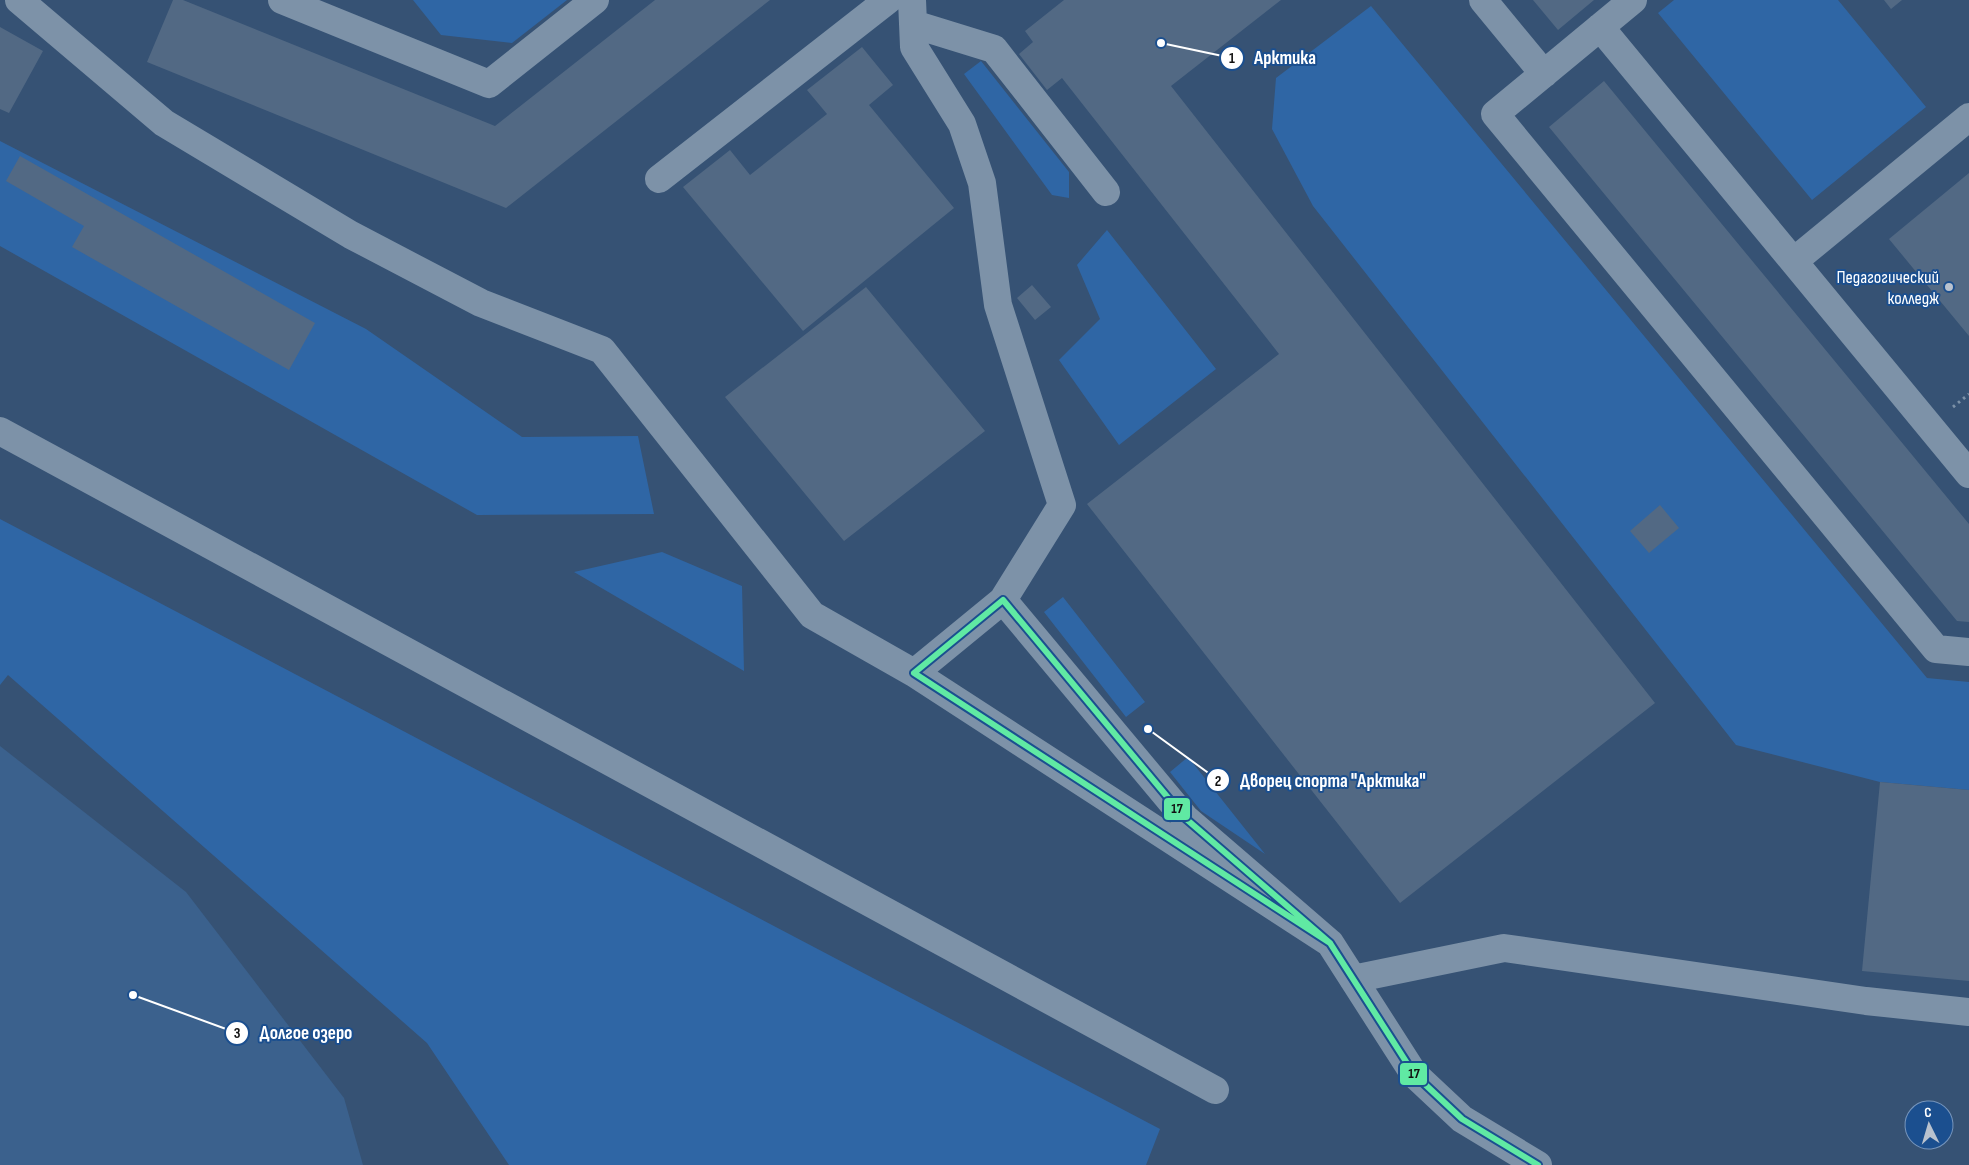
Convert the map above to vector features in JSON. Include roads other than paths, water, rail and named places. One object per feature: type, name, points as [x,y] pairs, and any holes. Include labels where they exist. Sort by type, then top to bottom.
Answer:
[{"type":"street","points":[[19,0],[164,123],[351,235],[481,303],[602,350],[812,615],[914,673],[1330,943]]},
{"type":"street","points":[[282,0],[489,84],[595,0]]},
{"type":"street","points":[[660,179],[888,0]]},
{"type":"street","points":[[1483,0],[1544,74]]},
{"type":"street","points":[[1633,0],[1495,114],[1936,649],[1969,652]]},
{"type":"street","points":[[914,673],[1003,600],[1062,505],[998,305],[982,183],[962,124],[914,47],[913,12],[994,49],[1106,192]]},
{"type":"street","points":[[1600,27],[1969,474]]},
{"type":"street","points":[[1794,261],[1969,117]]},
{"type":"street","points":[[0,431],[1215,1090]]},
{"type":"street","points":[[1003,600],[1184,818],[1330,943],[1414,1074],[1462,1120],[1538,1165]]},
{"type":"street","points":[[1353,979],[1504,948],[1866,1001],[1969,1012]]},
{"type":"place","name":"Арктика","points":[[1161,43]]},
{"type":"place","name":"Педагогический колледж","points":[[1949,287]]},
{"type":"place","name":"Дворец спорта \"Арктика\"","points":[[1148,729]]},
{"type":"place","name":"Долгое озеро","points":[[133,995]]}]
